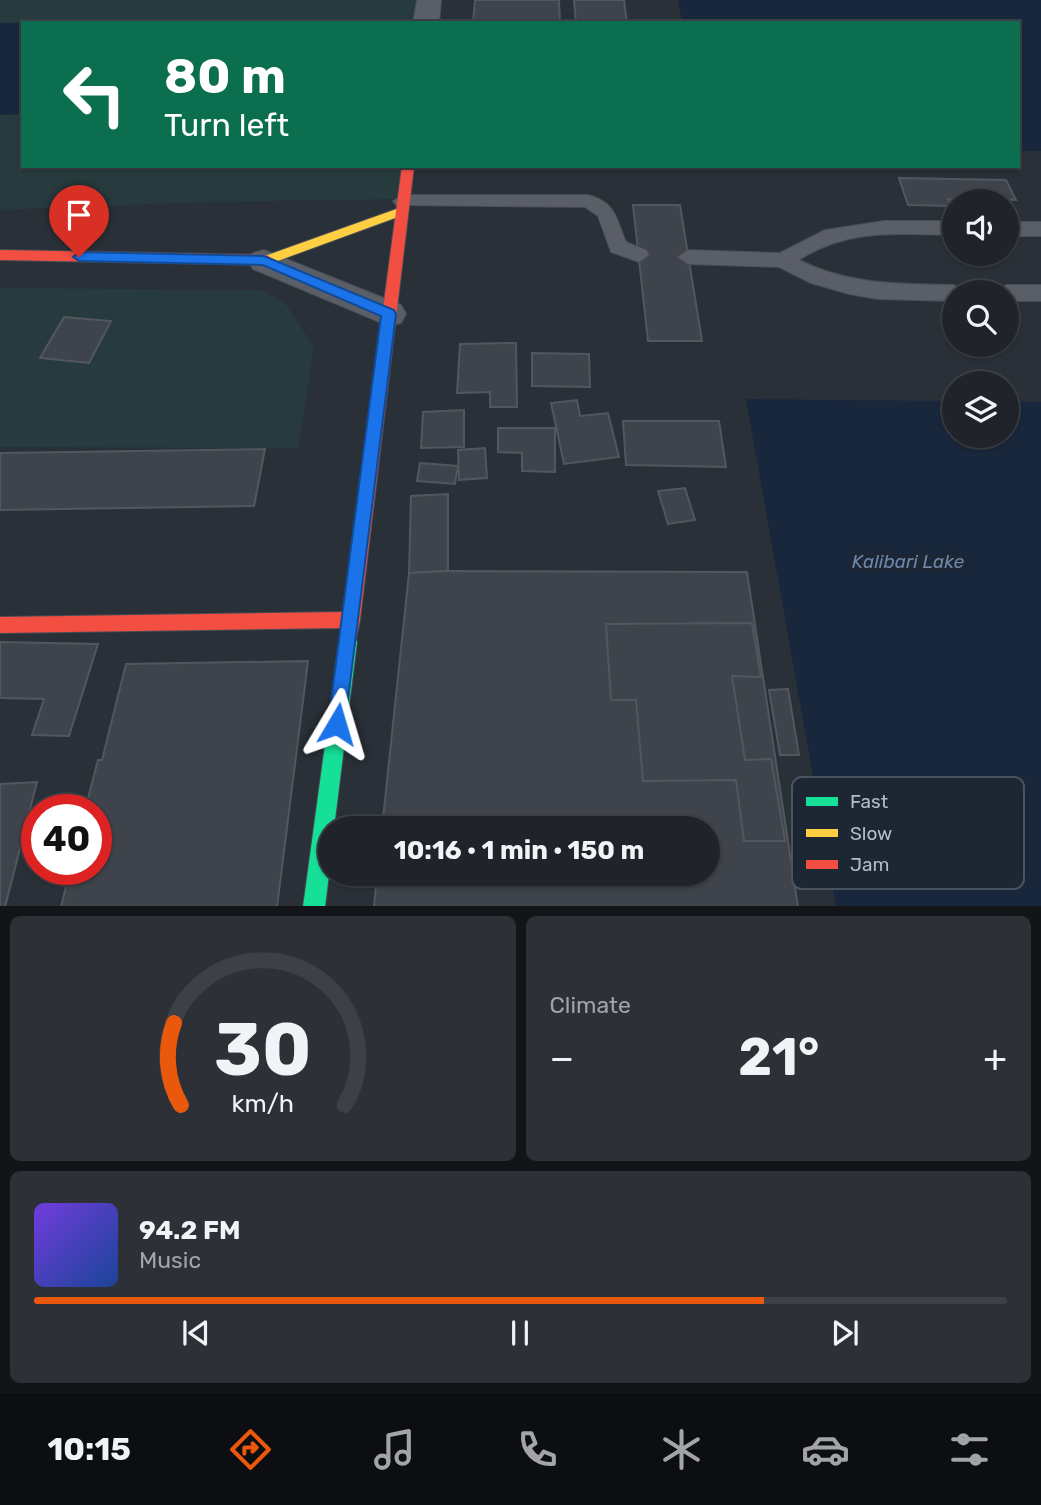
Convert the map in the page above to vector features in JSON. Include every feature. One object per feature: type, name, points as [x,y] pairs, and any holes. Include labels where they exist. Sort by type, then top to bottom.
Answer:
[{"type":"street","points":[[426,21],[429,0]]},
{"type":"street","points":[[314,906],[408,168]]},
{"type":"street","points":[[264,261],[403,206]]},
{"type":"street","points":[[0,255],[264,261],[389,314]]},
{"type":"street","points":[[0,625],[351,620]]},
{"type":"lane","points":[[403,206],[588,201],[601,206],[609,215],[618,247],[639,255]]},
{"type":"lane","points":[[783,260],[817,240],[841,233],[874,228],[942,228]]},
{"type":"lane","points":[[1019,229],[1041,229]]},
{"type":"lane","points":[[688,257],[783,260],[818,278],[849,286],[877,291],[942,293]]},
{"type":"lane","points":[[1019,293],[1041,293]]},
{"type":"green space","points":[[0,0],[422,0],[419,21],[21,21],[21,168],[401,168],[396,199],[200,202],[0,210]]},
{"type":"green space","points":[[0,288],[261,290],[285,303],[314,347],[298,448],[0,447]]},
{"type":"water","points":[[678,0],[1041,0],[1041,151],[1020,151],[1020,21],[682,21]]},
{"type":"water","points":[[0,23],[21,23],[21,114],[0,115]]},
{"type":"water","name":"Kalibari Lake","points":[[746,399],[942,401],[942,448],[1019,448],[1019,401],[1041,402],[1041,906],[836,906],[833,889],[1024,889],[1024,777],[813,777]]},
{"type":"building","points":[[475,0],[559,0],[560,21],[473,21]]},
{"type":"building","points":[[574,0],[624,0],[627,21],[576,21]]},
{"type":"building","points":[[899,178],[1006,180],[1010,189],[942,189],[942,206],[908,205]]},
{"type":"building","points":[[633,205],[680,205],[702,341],[648,341]]},
{"type":"building","points":[[64,317],[111,321],[89,363],[40,358]]},
{"type":"building","points":[[516,343],[517,407],[490,407],[490,392],[457,393],[460,344]]},
{"type":"building","points":[[532,353],[589,354],[590,387],[532,386]]},
{"type":"building","points":[[577,400],[580,416],[608,413],[619,457],[564,464],[551,403]]},
{"type":"building","points":[[464,410],[464,447],[421,448],[423,412]]},
{"type":"building","points":[[623,421],[719,421],[726,467],[626,465]]},
{"type":"building","points":[[498,428],[555,428],[555,472],[522,471],[522,453],[498,452]]},
{"type":"building","points":[[485,448],[487,478],[459,480],[458,450]]},
{"type":"building","points":[[265,449],[254,506],[0,510],[0,453]]},
{"type":"building","points":[[420,463],[458,466],[455,484],[417,481]]},
{"type":"building","points":[[685,488],[695,520],[668,524],[658,491]]},
{"type":"building","points":[[448,494],[448,571],[409,573],[411,496]]},
{"type":"building","points":[[747,572],[792,868],[792,889],[795,889],[798,906],[374,906],[376,886],[720,886],[720,816],[383,816],[409,573]]},
{"type":"building","points":[[752,623],[761,677],[732,676],[745,760],[771,759],[785,841],[744,841],[736,780],[643,781],[636,700],[611,700],[606,624]]},
{"type":"building","points":[[0,642],[98,644],[69,736],[32,735],[44,699],[0,698]]},
{"type":"building","points":[[308,661],[277,906],[61,906],[66,885],[112,885],[112,794],[89,794],[98,760],[102,760],[126,664]]},
{"type":"building","points":[[788,689],[799,755],[780,755],[769,690]]},
{"type":"building","points":[[37,782],[34,794],[21,794],[21,844],[5,906],[0,906],[0,784]]},
{"type":"traffic: fast","points":[[314,906],[348,642]]},
{"type":"traffic: slow","points":[[267,260],[402,211]]},
{"type":"traffic: jam","points":[[348,642],[408,168]]},
{"type":"traffic: jam","points":[[0,255],[267,260]]},
{"type":"traffic: jam","points":[[0,625],[351,620]]},
{"type":"route","points":[[79,257],[264,261],[389,314],[337,724]]}]
